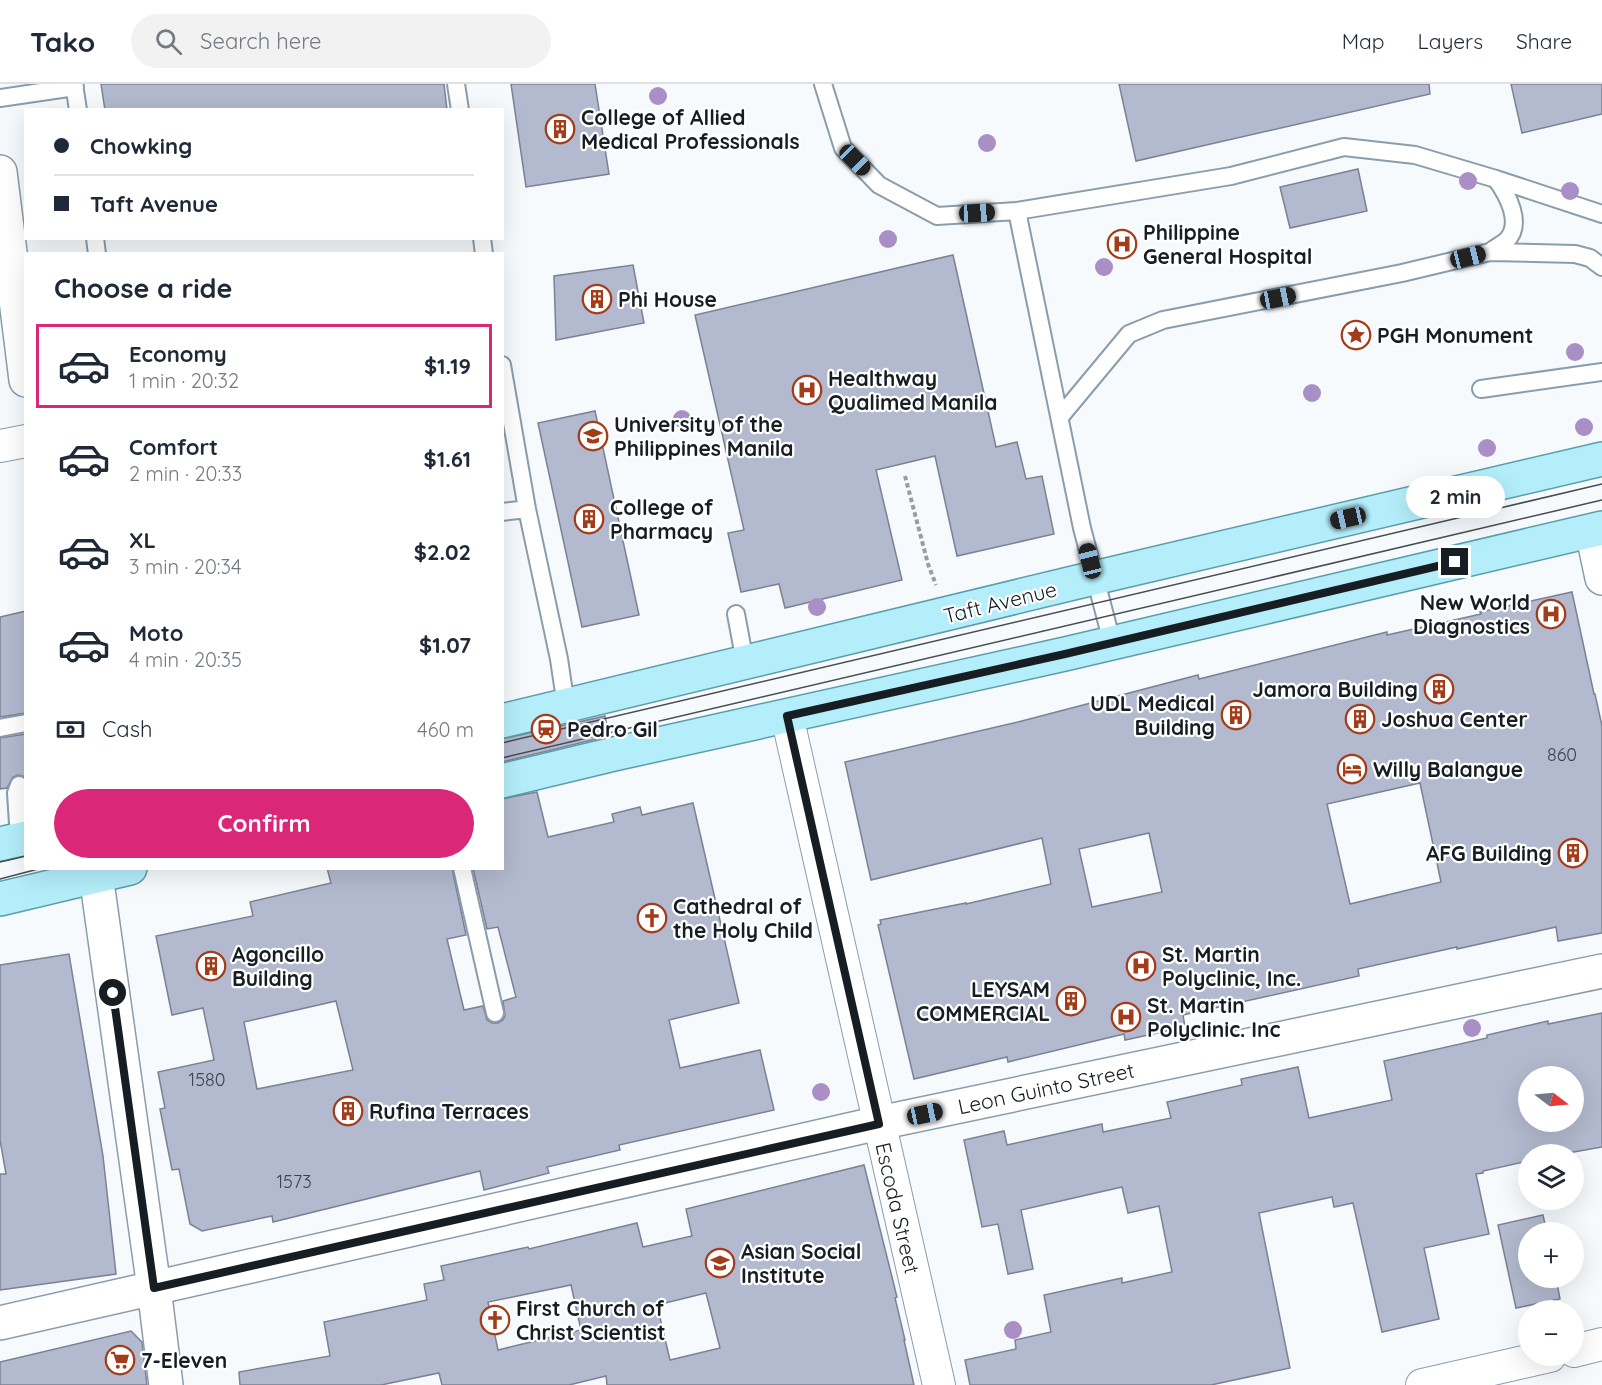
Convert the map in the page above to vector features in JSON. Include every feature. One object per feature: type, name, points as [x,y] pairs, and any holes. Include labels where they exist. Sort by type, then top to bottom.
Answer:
[{"type":"main road","name":"Taft Avenue","points":[[504,722],[1094,578],[1602,459]]},
{"type":"main road","points":[[504,781],[1054,656],[1597,529]]},
{"type":"main road","points":[[0,899],[96,873],[116,870]]},
{"type":"street","points":[[0,172],[24,364]]},
{"type":"street","points":[[0,447],[24,441]]},
{"type":"street","points":[[1597,529],[1602,578]]},
{"type":"street","name":"Escoda Street","points":[[787,716],[939,1385]]},
{"type":"street","points":[[96,873],[166,1385]]},
{"type":"street","name":"Leon Guinto Street","points":[[0,1323],[879,1124],[1602,971]]},
{"type":"street","points":[[1584,1348],[1602,1344]]},
{"type":"street","points":[[1422,1385],[1518,1363]]},
{"type":"lane","points":[[456,84],[460,108]]},
{"type":"lane","points":[[823,84],[843,148],[879,185],[937,216],[1017,211],[1231,176],[1344,147],[1415,155],[1602,214]]},
{"type":"lane","points":[[0,98],[75,86],[78,108]]},
{"type":"lane","points":[[1490,252],[1508,240],[1514,215],[1507,194],[1496,179]]},
{"type":"lane","points":[[1017,211],[1082,528],[1112,642]]},
{"type":"lane","points":[[1060,417],[1129,334],[1163,320],[1402,273],[1490,252],[1575,254],[1590,258],[1602,267]]},
{"type":"lane","points":[[1481,389],[1602,372]]},
{"type":"lane","points":[[504,377],[527,509],[559,659],[566,706]]},
{"type":"lane","points":[[504,512],[527,509]]},
{"type":"lane","points":[[736,614],[745,662]]},
{"type":"lane","points":[[0,728],[24,723]]},
{"type":"lane","points":[[15,840],[16,793],[19,785]]},
{"type":"lane","points":[[462,870],[495,1013]]},
{"type":"path","points":[[905,476],[928,564]]},
{"type":"building","points":[[101,84],[444,84],[447,108],[105,108]]},
{"type":"building","name":"College of Allied Medical Professionals","points":[[511,84],[595,84],[609,174],[526,187]]},
{"type":"building","points":[[1119,84],[1429,84],[1430,94],[1136,161]]},
{"type":"building","points":[[1511,84],[1602,84],[1602,114],[1522,133]]},
{"type":"building","points":[[1358,169],[1367,211],[1290,228],[1280,187]]},
{"type":"building","points":[[953,255],[996,447],[1017,442],[1026,479],[1042,476],[1054,534],[957,556],[935,456],[876,470],[902,580],[785,608],[779,584],[741,592],[728,533],[744,530],[695,315]]},
{"type":"building","name":"Phi House","points":[[633,265],[644,323],[556,340],[554,276]]},
{"type":"building","name":"College of Pharmacy","points":[[595,411],[639,615],[582,627],[538,423]]},
{"type":"building","points":[[1572,592],[1602,726],[1602,933],[1558,941],[1556,927],[1457,949],[1457,947],[1358,969],[1359,976],[1183,1015],[1185,1027],[1125,1040],[1124,1034],[1008,1062],[1007,1057],[914,1079],[878,925],[881,924],[880,920],[966,904],[1051,884],[1042,838],[871,880],[845,762],[1018,722],[1198,675],[1199,679],[1387,632],[1387,635],[1481,614],[1480,612]],"holes":[[[1420,783],[1441,882],[1350,904],[1327,804]],[[1149,833],[1162,892],[1092,907],[1079,849]]]},
{"type":"building","points":[[24,611],[24,713],[0,717],[0,617]]},
{"type":"building","points":[[605,716],[609,736],[504,762],[504,739]]},
{"type":"building","points":[[24,734],[24,776],[13,777],[7,788],[0,789],[0,738]]},
{"type":"building","points":[[537,792],[548,837],[614,822],[612,814],[640,807],[642,815],[693,803],[739,1003],[669,1020],[680,1068],[760,1050],[774,1110],[619,1145],[620,1150],[547,1167],[549,1173],[484,1190],[480,1171],[273,1222],[272,1216],[202,1231],[190,1224],[179,1169],[172,1170],[160,1109],[165,1108],[158,1072],[214,1060],[203,1008],[172,1015],[156,936],[253,916],[250,902],[331,883],[328,870],[452,870],[466,935],[447,939],[464,1010],[483,1006],[487,1020],[498,1023],[505,1016],[503,1001],[516,997],[498,927],[487,929],[473,870],[504,870],[504,799]],"holes":[[[336,1001],[353,1070],[257,1089],[244,1022]]]},
{"type":"building","points":[[69,954],[103,1156],[116,1274],[0,1290],[0,1174],[6,1174],[0,1140],[0,965]]},
{"type":"building","points":[[1602,1013],[1602,1147],[1584,1150],[1584,1144],[1518,1144],[1518,1163],[1476,1174],[1489,1234],[1424,1248],[1439,1319],[1382,1332],[1353,1203],[1334,1207],[1332,1197],[1259,1213],[1290,1368],[1211,1385],[970,1385],[965,1360],[1016,1349],[1015,1340],[1051,1332],[1044,1295],[1122,1278],[1122,1283],[1172,1272],[1159,1206],[1128,1213],[1122,1187],[1021,1210],[1033,1269],[1008,1274],[998,1224],[982,1227],[964,1140],[1004,1131],[1007,1145],[1102,1124],[1103,1132],[1171,1118],[1167,1102],[1242,1085],[1241,1079],[1298,1067],[1309,1118],[1392,1100],[1384,1061],[1487,1038],[1487,1035],[1548,1021],[1548,1024]]},
{"type":"building","points":[[864,1165],[897,1297],[895,1298],[914,1385],[607,1385],[606,1376],[569,1385],[442,1385],[439,1373],[381,1385],[240,1385],[239,1372],[330,1356],[324,1322],[427,1300],[424,1284],[444,1280],[441,1266],[528,1247],[529,1249],[637,1223],[643,1247],[692,1236],[686,1209]],"holes":[[[571,1285],[581,1330],[498,1350],[488,1302]],[[706,1293],[720,1348],[670,1360],[657,1305]]]},
{"type":"building","points":[[1543,1215],[1545,1222],[1518,1222],[1518,1288],[1558,1288],[1560,1299],[1518,1300],[1518,1308],[1516,1308],[1498,1225]]},
{"type":"building","points":[[131,1331],[142,1342],[147,1385],[0,1385],[0,1362]]},
{"type":"tram line","points":[[504,743],[1602,484]]},
{"type":"tram line","points":[[504,758],[1602,500]]},
{"type":"tram line","points":[[0,862],[24,856]]},
{"type":"tram line","points":[[0,879],[34,870]]},
{"type":"place","name":"College of Allied Medical Professionals","points":[[560,129]]},
{"type":"place","name":"Philippine General Hospital","points":[[1122,244]]},
{"type":"place","name":"Phi House","points":[[597,299]]},
{"type":"place","name":"PGH Monument","points":[[1356,335]]},
{"type":"place","name":"Healthway Qualimed Manila","points":[[807,390]]},
{"type":"place","name":"University of the Philippines Manila","points":[[593,436]]},
{"type":"place","name":"College of Pharmacy","points":[[589,519]]},
{"type":"place","name":"New World Diagnostics","points":[[1551,614]]},
{"type":"place","name":"Jamora Building","points":[[1439,689]]},
{"type":"place","name":"UDL Medical Building","points":[[1236,715]]},
{"type":"place","name":"Joshua Center","points":[[1360,719]]},
{"type":"place","name":"Pedro Gil","points":[[546,729]]},
{"type":"place","name":"Willy Balangue","points":[[1352,769]]},
{"type":"place","name":"AFG Building","points":[[1573,853]]},
{"type":"place","name":"Cathedral of the Holy Child","points":[[652,918]]},
{"type":"place","name":"Agoncillo Building","points":[[211,966]]},
{"type":"place","name":"St. Martin Polyclinic, Inc.","points":[[1141,966]]},
{"type":"place","name":"LEYSAM COMMERCIAL","points":[[1071,1001]]},
{"type":"place","name":"St. Martin Polyclinic. Inc","points":[[1126,1017]]},
{"type":"place","name":"Rufina Terraces","points":[[348,1111]]},
{"type":"place","name":"Asian Social Institute","points":[[720,1263]]},
{"type":"place","name":"First Church of Christ Scientist","points":[[495,1320]]},
{"type":"place","name":"7-Eleven","points":[[120,1360]]},
{"type":"route","points":[[113,993],[154,1288],[879,1124],[787,716],[1065,654],[1455,562]]}]
